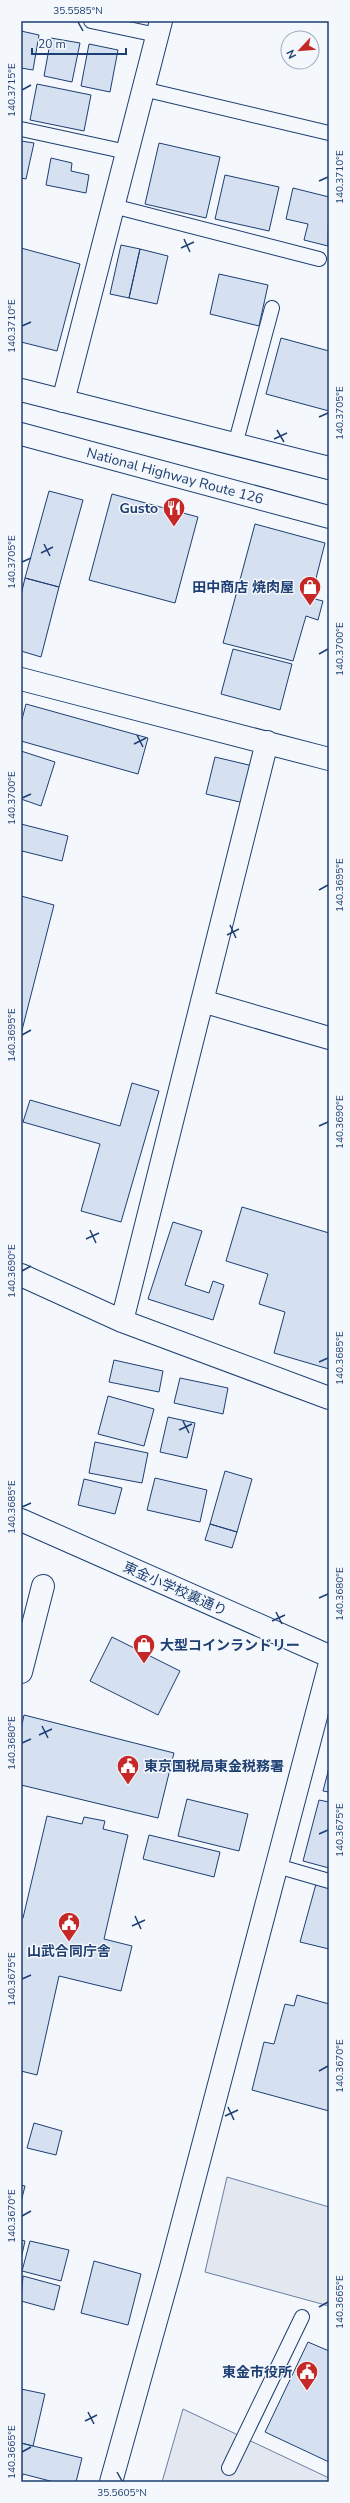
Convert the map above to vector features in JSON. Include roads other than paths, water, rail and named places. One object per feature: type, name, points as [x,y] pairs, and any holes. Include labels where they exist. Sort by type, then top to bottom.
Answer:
[{"type":"main road","points":[[63,401],[159,28]]},
{"type":"main road","points":[[21,390],[329,468]]},
{"type":"main road","name":"National Highway Route 126","points":[[21,434],[329,517]]},
{"type":"main road","points":[[21,679],[329,759]]},
{"type":"main road","points":[[122,1321],[267,742]]},
{"type":"main road","points":[[202,1001],[329,1038]]},
{"type":"main road","points":[[21,1275],[122,1321],[329,1398]]},
{"type":"main road","name":"東金小学校裏通り","points":[[21,1520],[329,1656]]},
{"type":"main road","points":[[21,1672],[43,1586]]},
{"type":"main road","points":[[111,2482],[329,1667]]},
{"type":"lane","points":[[91,21],[159,28]]},
{"type":"lane","points":[[143,89],[329,133]]},
{"type":"lane","points":[[21,129],[127,152]]},
{"type":"lane","points":[[113,206],[319,260]]},
{"type":"lane","points":[[235,445],[272,308]]},
{"type":"lane","points":[[277,1866],[329,1881]]},
{"type":"lane","points":[[229,2468],[302,2318]]},
{"type":"place","name":"Gusto","points":[[174,528]]},
{"type":"place","name":"田中商店 焼肉屋","points":[[310,606]]},
{"type":"place","name":"大型コインランドリー","points":[[144,1664]]},
{"type":"place","name":"東京国税局東金税務署","points":[[128,1786]]},
{"type":"place","name":"山武合同庁舎","points":[[69,1942]]},
{"type":"place","name":"東金市役所","points":[[307,2392]]}]
